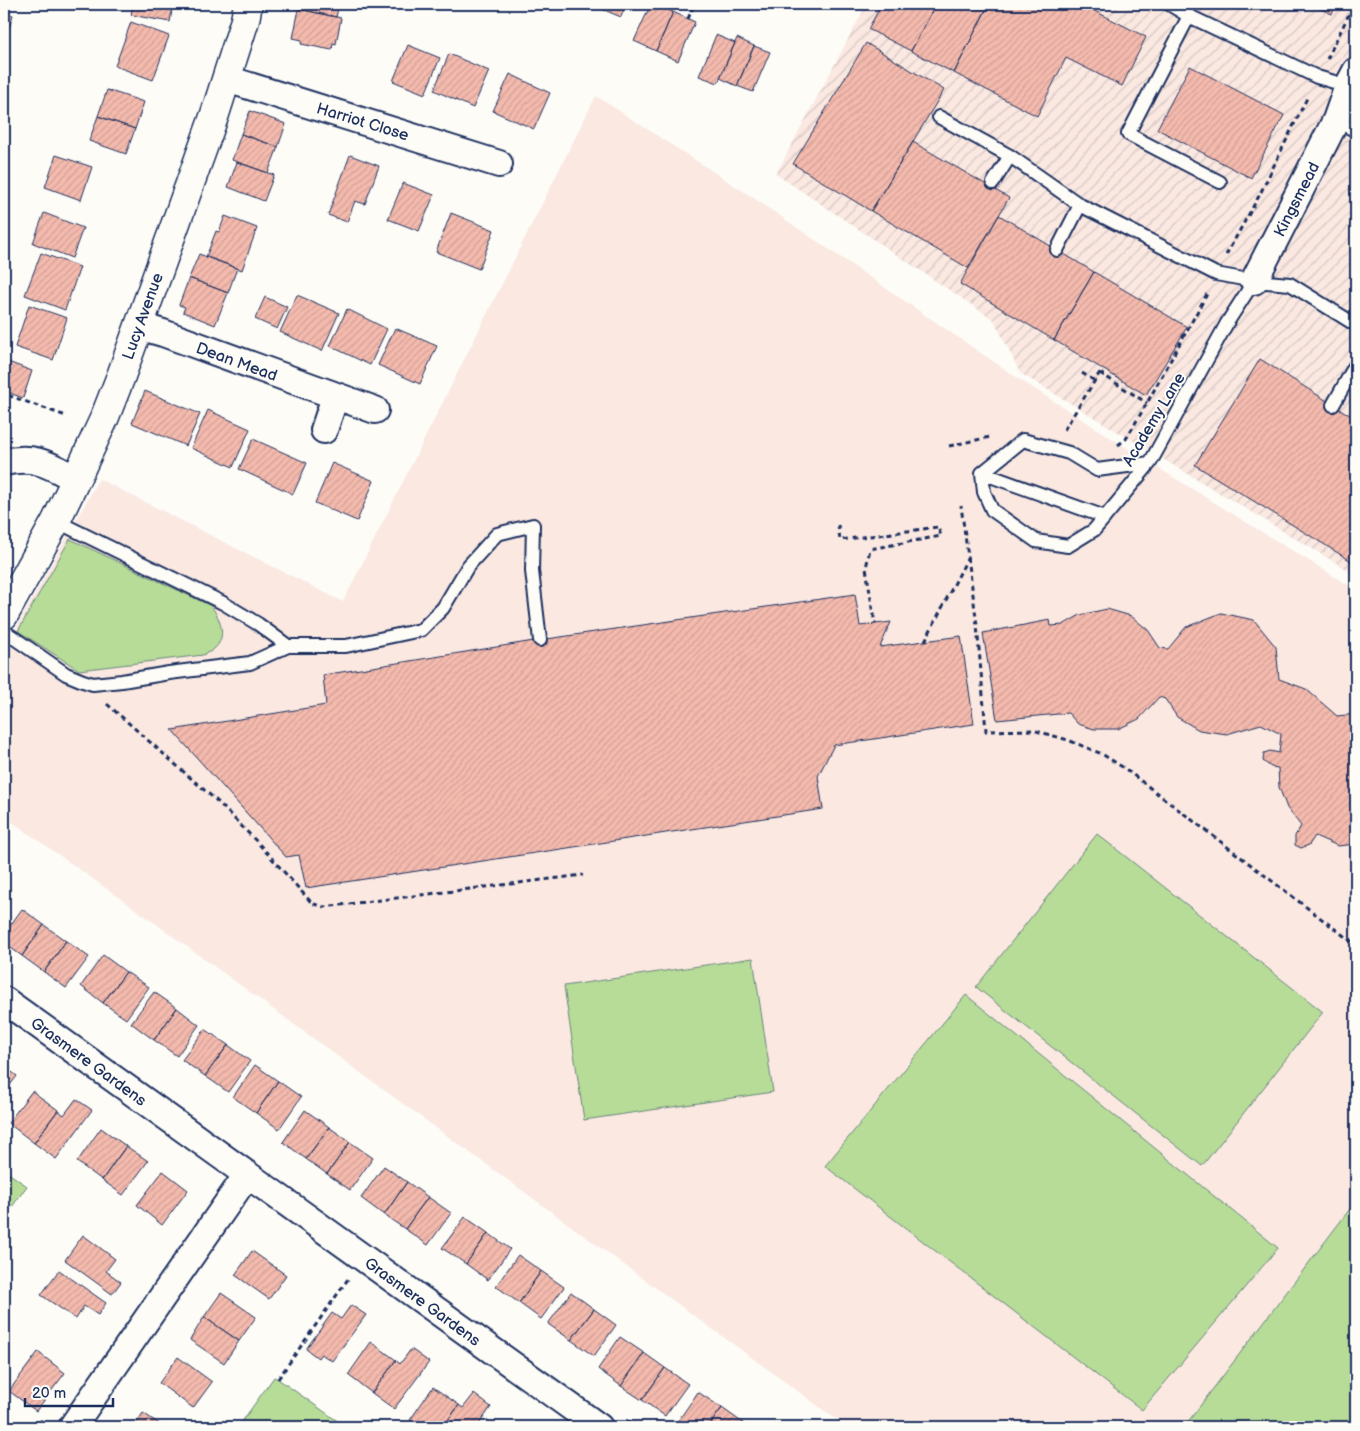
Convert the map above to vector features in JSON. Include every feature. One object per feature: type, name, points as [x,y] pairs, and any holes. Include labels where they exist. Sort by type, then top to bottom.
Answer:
[{"type":"street","name":"Lucy Avenue","points":[[4,615],[56,521],[104,419],[227,80],[248,4]]},
{"type":"street","name":"Kingsmead","points":[[1254,281],[1346,125],[1352,79]]},
{"type":"street","name":"Harriot Close","points":[[227,80],[499,164]]},
{"type":"street","name":"Dean Mead","points":[[139,326],[375,410]]},
{"type":"street","points":[[324,430],[335,397]]},
{"type":"street","points":[[4,462],[25,459],[41,461],[76,479]]},
{"type":"street","name":"Grasmere Gardens","points":[[4,1000],[599,1427]]},
{"type":"street","points":[[61,1421],[247,1175]]},
{"type":"lane","points":[[1169,4],[1317,77],[1352,79]]},
{"type":"lane","points":[[1190,16],[1128,134],[1220,182]]},
{"type":"lane","points":[[939,117],[1010,156],[1080,204],[1216,274],[1254,281],[1290,284],[1356,325]]},
{"type":"lane","points":[[993,183],[1010,156]]},
{"type":"lane","points":[[1057,250],[1080,204]]},
{"type":"lane","name":"Kingsmead","points":[[1227,323],[1254,281]]},
{"type":"lane","name":"Academy Lane","points":[[982,473],[984,492],[992,510],[1036,541],[1068,546],[1094,530],[1150,463],[1227,323]]},
{"type":"lane","points":[[1333,405],[1356,364]]},
{"type":"lane","points":[[982,473],[1023,440],[1068,453],[1097,470],[1150,463]]},
{"type":"lane","points":[[982,473],[1105,517]]},
{"type":"lane","points":[[56,521],[223,603],[258,624],[288,646]]},
{"type":"lane","points":[[4,631],[66,674],[93,684],[250,663],[288,646],[346,646],[421,630],[443,608],[468,566],[497,534],[533,525],[532,572],[540,640]]},
{"type":"path","points":[[666,9],[669,4]]},
{"type":"path","points":[[688,19],[694,4]]},
{"type":"path","points":[[1330,53],[1354,4]]},
{"type":"path","points":[[1228,250],[1259,196],[1308,96]]},
{"type":"path","points":[[1118,445],[1126,439],[1207,292]]},
{"type":"path","points":[[1062,433],[1101,371],[1147,402]]},
{"type":"path","points":[[1082,373],[1095,381]]},
{"type":"path","points":[[4,402],[7,403],[10,396],[66,416]]},
{"type":"path","points":[[1058,431],[1068,436]]},
{"type":"path","points":[[950,446],[997,435]]},
{"type":"path","points":[[961,506],[977,625],[986,731],[1033,730],[1068,740],[1102,754],[1124,768],[1356,945]]},
{"type":"path","points":[[838,525],[840,540],[938,527],[941,536],[870,549],[866,568],[875,624]]},
{"type":"path","points":[[925,641],[968,557]]},
{"type":"path","points":[[93,684],[104,702],[219,803],[314,904],[324,906],[583,874]]},
{"type":"path","points":[[278,1379],[364,1259]]},
{"type":"path","points":[[4,1420],[13,1427]]},
{"type":"path","points":[[30,1427],[61,1421]]},
{"type":"shaded area","points":[[867,4],[1356,4],[1356,575],[1020,373],[994,320],[776,174]]},
{"type":"shaded area","points":[[596,96],[755,199],[1016,377],[1150,463],[1356,590],[1356,1427],[847,1427],[148,918],[4,816],[4,650],[99,479],[343,602]]},
{"type":"green space","points":[[70,539],[211,606],[220,622],[222,633],[218,644],[213,650],[203,655],[79,670],[18,631]]},
{"type":"green space","points":[[1097,834],[1323,1012],[1202,1166],[976,987]]},
{"type":"green space","points":[[753,958],[773,1092],[584,1120],[564,986]]},
{"type":"green space","points":[[966,995],[1278,1248],[1142,1410],[825,1166]]},
{"type":"green space","points":[[4,1170],[27,1186],[4,1218]]},
{"type":"green space","points":[[1356,1201],[1356,1427],[1184,1427]]},
{"type":"green space","points":[[274,1377],[278,1379],[346,1427],[238,1427]]},
{"type":"building","points":[[133,4],[173,4],[170,22],[131,15]]},
{"type":"building","points":[[296,4],[339,4],[336,17],[294,8]]},
{"type":"building","points":[[599,4],[626,4],[621,17],[597,7]]},
{"type":"building","points":[[651,4],[673,12],[656,51],[634,41]]},
{"type":"building","points":[[882,4],[936,4],[911,51],[868,29]]},
{"type":"building","points":[[936,4],[989,4],[954,73],[911,51]]},
{"type":"building","points":[[989,4],[1081,4],[1146,37],[1122,86],[1066,58],[1037,116],[954,73]]},
{"type":"building","points":[[1310,4],[1337,4],[1332,14]]},
{"type":"building","points":[[299,9],[341,18],[336,44],[333,43],[332,50],[301,44],[302,40],[293,38]]},
{"type":"building","points":[[4,12],[13,15],[4,45]]},
{"type":"building","points":[[673,12],[695,22],[678,61],[656,51]]},
{"type":"building","points":[[131,22],[169,36],[153,80],[115,66]]},
{"type":"building","points":[[716,35],[735,43],[718,83],[699,76]]},
{"type":"building","points":[[737,38],[754,46],[737,86],[720,78]]},
{"type":"building","points":[[866,43],[944,90],[871,211],[793,164]]},
{"type":"building","points":[[408,45],[440,58],[425,94],[393,81]]},
{"type":"building","points":[[754,46],[770,52],[753,92],[737,86]]},
{"type":"building","points":[[449,54],[489,71],[473,108],[434,90]]},
{"type":"building","points":[[1190,66],[1284,115],[1251,178],[1157,129]]},
{"type":"building","points":[[510,74],[550,93],[534,129],[493,111]]},
{"type":"building","points":[[107,90],[144,102],[135,129],[98,116]]},
{"type":"building","points":[[250,111],[286,124],[278,147],[241,134]]},
{"type":"building","points":[[98,116],[135,129],[126,154],[89,141]]},
{"type":"building","points":[[241,134],[278,147],[268,173],[232,160]]},
{"type":"building","points":[[913,142],[1009,198],[968,268],[871,211]]},
{"type":"building","points":[[56,155],[92,167],[81,200],[45,187]]},
{"type":"building","points":[[350,155],[379,166],[365,204],[355,201],[347,222],[328,215]]},
{"type":"building","points":[[237,162],[274,175],[264,201],[228,187]]},
{"type":"building","points":[[403,183],[434,195],[419,231],[388,219]]},
{"type":"building","points":[[44,213],[83,228],[72,258],[33,243]]},
{"type":"building","points":[[451,213],[494,230],[479,269],[436,252]]},
{"type":"building","points":[[999,215],[1094,272],[1054,340],[960,284]]},
{"type":"building","points":[[225,216],[257,228],[242,270],[206,257],[216,231],[219,232]]},
{"type":"building","points":[[41,253],[80,267],[65,310],[25,295]]},
{"type":"building","points":[[199,254],[237,268],[228,293],[189,278]]},
{"type":"building","points":[[1094,272],[1187,327],[1146,395],[1054,340]]},
{"type":"building","points":[[189,278],[228,293],[215,325],[183,312],[185,307],[179,305]]},
{"type":"building","points":[[297,295],[339,313],[322,351],[280,332]]},
{"type":"building","points":[[265,297],[287,307],[277,329],[255,319]]},
{"type":"building","points":[[29,305],[67,318],[53,360],[15,347]]},
{"type":"building","points":[[347,309],[387,329],[370,365],[330,346]]},
{"type":"building","points":[[395,328],[437,346],[420,384],[378,365]]},
{"type":"building","points":[[1260,359],[1356,419],[1356,564],[1195,465]]},
{"type":"building","points":[[8,362],[32,371],[23,398],[7,392],[4,399],[4,374]]},
{"type":"building","points":[[145,391],[200,414],[186,446],[132,423]]},
{"type":"building","points":[[208,410],[250,429],[233,467],[191,448]]},
{"type":"building","points":[[253,439],[307,463],[293,494],[239,469]]},
{"type":"building","points":[[332,463],[374,481],[357,521],[315,503]]},
{"type":"building","points":[[855,594],[860,626],[891,622],[880,647],[961,636],[974,724],[834,745],[818,776],[823,809],[306,888],[299,855],[286,857],[172,730],[326,705],[323,675],[540,640]]},
{"type":"building","points":[[1107,609],[1131,616],[1148,630],[1160,648],[1168,649],[1186,627],[1221,613],[1254,620],[1276,647],[1279,679],[1306,689],[1337,716],[1356,714],[1356,844],[1338,846],[1315,836],[1309,845],[1301,848],[1295,845],[1295,836],[1301,826],[1287,808],[1279,787],[1278,768],[1271,767],[1263,761],[1264,753],[1270,751],[1279,753],[1281,734],[1261,724],[1227,734],[1199,730],[1177,717],[1165,699],[1159,697],[1139,719],[1118,729],[1094,729],[1078,724],[1068,713],[997,720],[983,633],[1050,620],[1051,626],[1063,625],[1080,615]]},
{"type":"building","points":[[22,909],[44,925],[22,956],[4,943],[4,934]]},
{"type":"building","points":[[44,925],[66,941],[44,972],[22,956]]},
{"type":"building","points":[[66,941],[89,957],[66,988],[44,972]]},
{"type":"building","points":[[103,955],[126,972],[103,1003],[81,986]]},
{"type":"building","points":[[126,972],[149,987],[126,1019],[103,1003]]},
{"type":"building","points":[[154,992],[177,1008],[154,1040],[131,1023]]},
{"type":"building","points":[[177,1008],[199,1025],[177,1056],[154,1040]]},
{"type":"building","points":[[205,1029],[228,1045],[205,1076],[182,1060]]},
{"type":"building","points":[[228,1045],[250,1061],[228,1092],[205,1076]]},
{"type":"building","points":[[255,1065],[278,1081],[256,1113],[233,1097]]},
{"type":"building","points":[[4,1066],[17,1076],[4,1093]]},
{"type":"building","points":[[278,1081],[301,1097],[279,1129],[256,1113]]},
{"type":"building","points":[[32,1091],[58,1110],[34,1143],[8,1123]]},
{"type":"building","points":[[76,1099],[92,1110],[56,1159],[34,1143],[58,1110],[64,1115]]},
{"type":"building","points":[[305,1110],[329,1127],[306,1159],[283,1142]]},
{"type":"building","points":[[329,1127],[350,1142],[327,1174],[306,1159]]},
{"type":"building","points":[[101,1128],[126,1146],[102,1180],[77,1162]]},
{"type":"building","points":[[350,1142],[373,1158],[350,1190],[327,1174]]},
{"type":"building","points":[[126,1146],[148,1161],[123,1195],[102,1180]]},
{"type":"building","points":[[384,1166],[407,1182],[384,1215],[361,1198]]},
{"type":"building","points":[[163,1171],[188,1190],[162,1225],[137,1205]]},
{"type":"building","points":[[407,1182],[428,1197],[405,1229],[384,1215]]},
{"type":"building","points":[[428,1197],[451,1213],[428,1245],[405,1229]]},
{"type":"building","points":[[465,1217],[488,1233],[466,1264],[442,1248]]},
{"type":"building","points":[[488,1233],[510,1249],[488,1280],[466,1264]]},
{"type":"building","points":[[83,1235],[115,1259],[106,1271],[121,1282],[112,1294],[65,1260]]},
{"type":"building","points":[[252,1251],[286,1275],[269,1299],[235,1275]]},
{"type":"building","points":[[518,1255],[541,1271],[519,1303],[496,1286]]},
{"type":"building","points":[[59,1270],[106,1303],[98,1315],[84,1306],[76,1319],[41,1295]]},
{"type":"building","points":[[541,1271],[564,1287],[541,1319],[519,1303]]},
{"type":"building","points":[[571,1292],[594,1309],[571,1340],[548,1324]]},
{"type":"building","points":[[221,1293],[256,1317],[239,1341],[204,1317]]},
{"type":"building","points":[[351,1305],[366,1315],[332,1361],[321,1354],[318,1358],[306,1349],[332,1313],[341,1319]]},
{"type":"building","points":[[594,1309],[616,1325],[594,1356],[571,1340]]},
{"type":"building","points":[[204,1317],[239,1341],[224,1363],[190,1340]]},
{"type":"building","points":[[620,1337],[644,1353],[621,1386],[598,1369]]},
{"type":"building","points":[[371,1342],[396,1360],[372,1393],[348,1375]]},
{"type":"building","points":[[411,1349],[429,1362],[394,1409],[372,1393],[396,1360],[400,1364]]},
{"type":"building","points":[[38,1352],[65,1373],[36,1411],[9,1391]]},
{"type":"building","points":[[644,1353],[665,1368],[642,1400],[621,1386]]},
{"type":"building","points":[[178,1357],[212,1382],[193,1408],[159,1383]]},
{"type":"building","points":[[665,1368],[688,1384],[665,1416],[642,1400]]},
{"type":"building","points":[[433,1387],[459,1405],[443,1427],[420,1427],[410,1420]]},
{"type":"building","points":[[698,1392],[722,1408],[708,1427],[680,1427],[676,1424]]},
{"type":"building","points":[[474,1394],[491,1407],[477,1427],[443,1427],[459,1405],[463,1408]]},
{"type":"building","points":[[722,1408],[743,1423],[740,1427],[708,1427]]},
{"type":"building","points":[[143,1413],[164,1427],[131,1427],[133,1424],[135,1425]]}]
